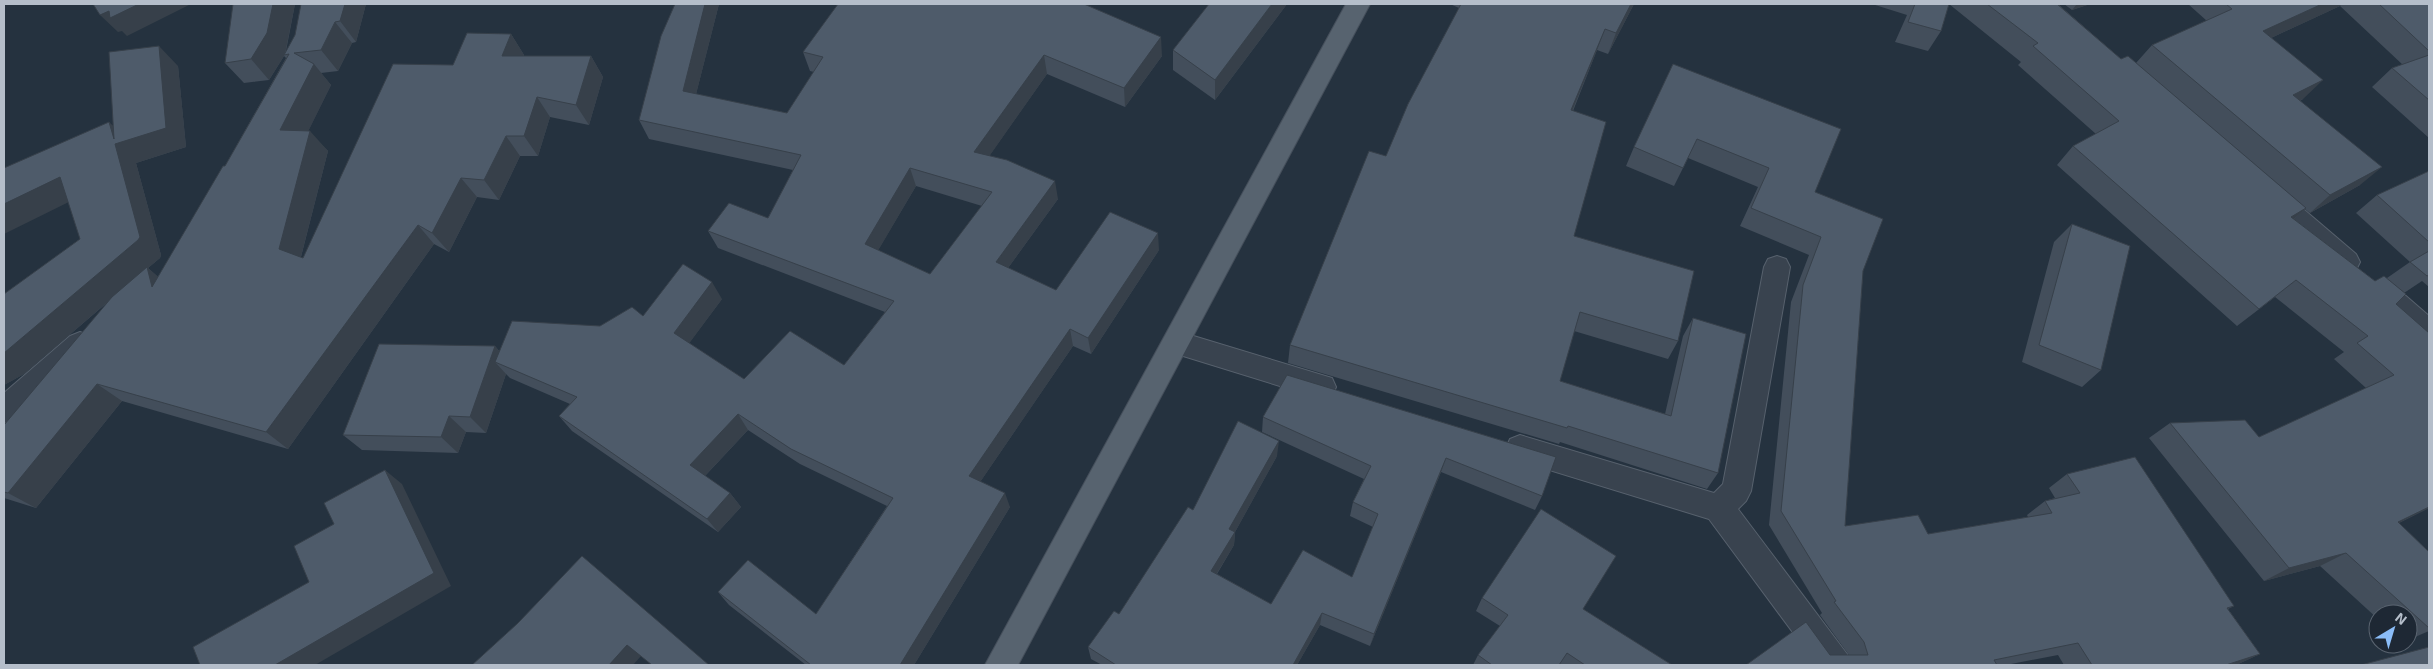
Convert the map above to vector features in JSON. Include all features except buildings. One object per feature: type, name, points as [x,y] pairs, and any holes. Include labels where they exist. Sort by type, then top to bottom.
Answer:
[{"type":"main road","points":[[1001,665],[1177,343],[1358,4]]},
{"type":"street","points":[[2250,178],[2429,333]]},
{"type":"street","points":[[1719,508],[1736,491],[1777,267]]},
{"type":"street","points":[[4,410],[102,325]]},
{"type":"street","points":[[1177,343],[1349,396]]},
{"type":"street","points":[[1492,440],[1719,508],[1836,665]]}]
